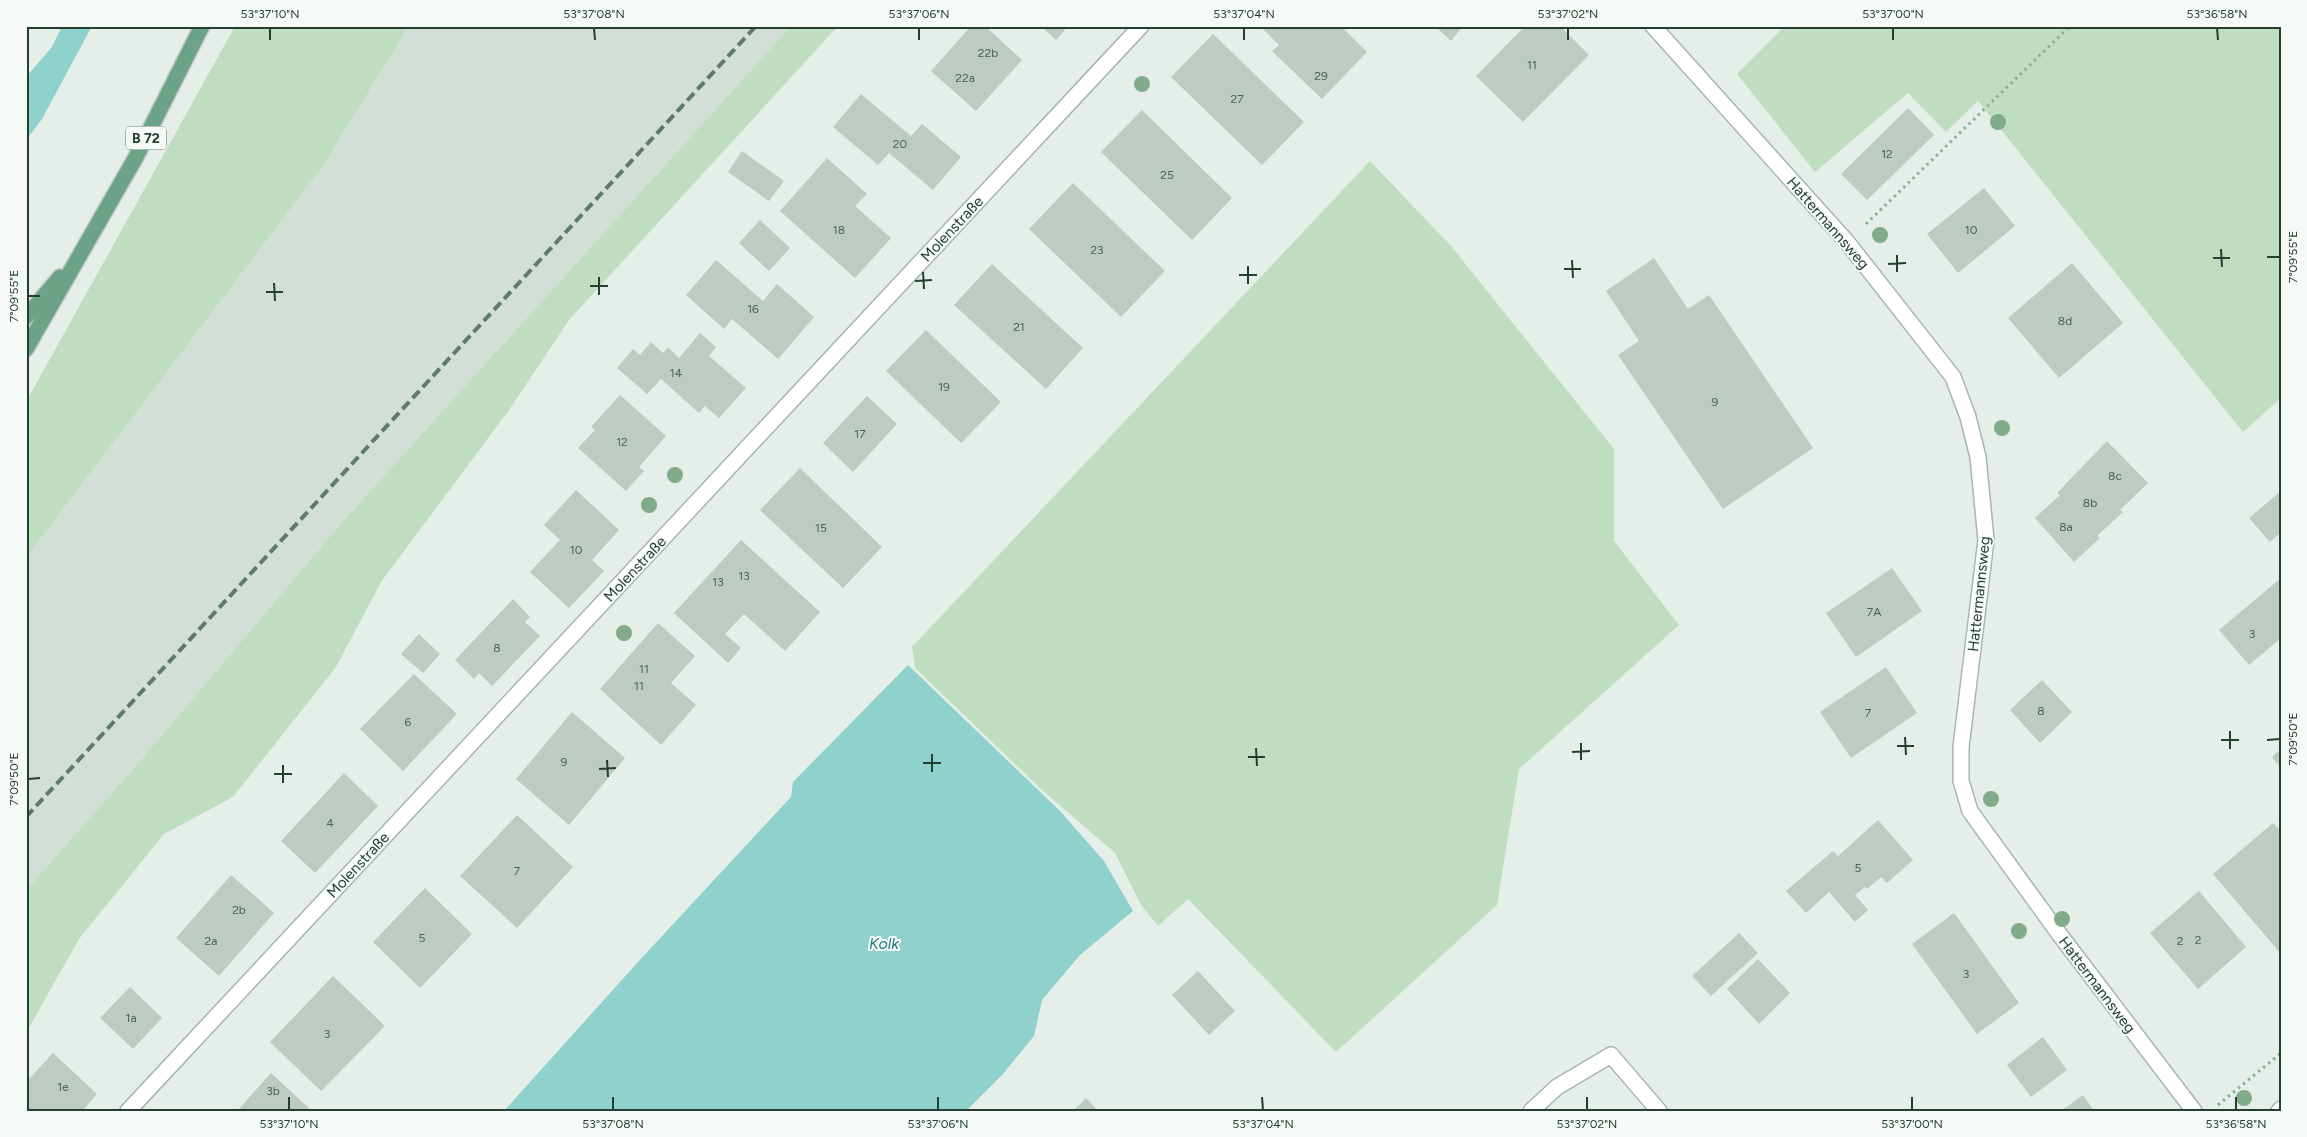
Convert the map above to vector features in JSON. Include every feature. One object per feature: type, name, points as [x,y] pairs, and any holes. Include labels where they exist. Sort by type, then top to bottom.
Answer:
[{"type":"main road","name":"B 72","points":[[26,349],[86,248],[136,157],[202,26]]},
{"type":"main road","name":"B 72","points":[[26,316],[86,248]]},
{"type":"street","name":"Molenstraße","points":[[128,1111],[1140,26]]},
{"type":"street","name":"Hattermannsweg","points":[[1653,26],[1847,242],[1953,377],[1968,417],[1978,457],[1986,540],[1961,747],[1961,781],[1970,811],[2060,935],[2194,1111]]},
{"type":"street","points":[[1531,1111],[1556,1087],[1612,1055],[1659,1111]]},
{"type":"path","points":[[1847,242],[2070,26]]},
{"type":"path","points":[[2211,1111],[2281,1053]]},
{"type":"shaded area","points":[[409,26],[791,26],[344,520],[135,767],[26,890],[26,558],[323,166]]},
{"type":"green space","points":[[235,26],[409,26],[323,166],[26,558],[26,402]]},
{"type":"green space","points":[[791,26],[838,26],[569,320],[509,410],[381,582],[336,667],[233,797],[164,834],[79,939],[26,1033],[26,890],[135,767],[344,520]]},
{"type":"green space","points":[[1785,26],[2281,26],[2281,398],[2243,432],[1978,101],[1946,132],[1908,93],[1815,172],[1737,74]]},
{"type":"green space","points":[[1370,161],[1451,246],[1614,449],[1614,541],[1679,625],[1519,769],[1497,905],[1336,1052],[1188,899],[1158,926],[1141,905],[1115,853],[1041,789],[915,668],[912,647]]},
{"type":"water","points":[[62,26],[92,26],[42,119],[26,140],[26,77],[52,47]]},
{"type":"water","name":"Kolk","points":[[908,665],[1060,811],[1104,861],[1133,911],[1080,955],[1042,1000],[1034,1036],[1003,1074],[966,1111],[504,1111],[638,962],[791,797],[793,782]]},
{"type":"building","points":[[971,26],[985,26],[1022,60],[976,111],[931,71]]},
{"type":"building","points":[[1041,26],[1068,26],[1056,40]]},
{"type":"building","points":[[1260,26],[1341,26],[1367,52],[1322,99],[1272,51],[1279,45]]},
{"type":"building","points":[[1435,26],[1463,26],[1451,41]]},
{"type":"building","points":[[1525,26],[1560,26],[1589,55],[1523,122],[1476,76]]},
{"type":"building","points":[[1213,34],[1304,122],[1262,165],[1171,77]]},
{"type":"building","points":[[861,94],[911,136],[922,124],[961,157],[933,190],[889,153],[878,165],[833,127]]},
{"type":"building","points":[[1908,108],[1934,135],[1867,200],[1841,174]]},
{"type":"building","points":[[1142,110],[1232,198],[1192,240],[1101,152]]},
{"type":"building","points":[[742,151],[784,181],[769,201],[728,172]]},
{"type":"building","points":[[827,158],[867,194],[855,206],[891,238],[855,278],[780,211]]},
{"type":"building","points":[[1073,183],[1165,271],[1121,317],[1029,229]]},
{"type":"building","points":[[1984,188],[2015,226],[1958,273],[1927,234]]},
{"type":"building","points":[[760,220],[790,248],[769,271],[739,243]]},
{"type":"building","points":[[1654,258],[1688,309],[1709,295],[1813,448],[1723,509],[1618,355],[1639,341],[1606,291]]},
{"type":"building","points":[[716,260],[763,301],[777,284],[814,317],[778,359],[732,319],[724,329],[686,295]]},
{"type":"building","points":[[2072,263],[2123,323],[2059,378],[2008,318]]},
{"type":"building","points":[[992,264],[1083,348],[1046,389],[954,305]]},
{"type":"building","points":[[926,330],[1001,402],[961,443],[886,371]]},
{"type":"building","points":[[700,333],[716,347],[709,356],[746,388],[719,418],[705,406],[699,413],[661,379],[647,394],[617,368],[633,349],[640,355],[651,342],[663,353],[668,347],[679,358]]},
{"type":"building","points":[[620,395],[666,436],[639,467],[644,471],[626,491],[578,448],[595,430],[591,427]]},
{"type":"building","points":[[867,396],[897,424],[853,472],[823,443]]},
{"type":"building","points":[[2107,441],[2148,483],[2120,510],[2123,512],[2097,536],[2100,538],[2074,562],[2035,518],[2060,495],[2057,493]]},
{"type":"building","points":[[800,468],[882,547],[843,588],[760,510]]},
{"type":"building","points":[[576,490],[619,530],[592,560],[604,571],[569,608],[530,572],[560,540],[544,525]]},
{"type":"building","points":[[2281,491],[2281,532],[2270,542],[2249,518]]},
{"type":"building","points":[[741,540],[820,612],[785,651],[744,614],[725,634],[741,648],[728,663],[674,613]]},
{"type":"building","points":[[1892,568],[1922,611],[1856,657],[1826,613]]},
{"type":"building","points":[[2281,578],[2281,638],[2249,665],[2219,630]]},
{"type":"building","points":[[513,599],[530,617],[525,622],[540,636],[492,686],[479,673],[474,679],[455,660]]},
{"type":"building","points":[[658,623],[695,656],[671,683],[696,705],[661,745],[600,689]]},
{"type":"building","points":[[419,634],[440,654],[423,673],[401,654]]},
{"type":"building","points":[[1886,667],[1917,713],[1851,758],[1820,712]]},
{"type":"building","points":[[414,674],[457,714],[403,771],[360,729]]},
{"type":"building","points":[[2042,680],[2072,712],[2040,743],[2010,710]]},
{"type":"building","points":[[572,712],[625,758],[569,825],[516,779]]},
{"type":"building","points":[[2281,749],[2281,768],[2272,757]]},
{"type":"building","points":[[344,773],[378,806],[315,873],[281,841]]},
{"type":"building","points":[[517,815],[573,867],[517,928],[460,876]]},
{"type":"building","points":[[1878,820],[1913,860],[1887,883],[1881,877],[1867,889],[1865,887],[1855,895],[1868,910],[1855,922],[1829,892],[1806,913],[1786,891],[1833,851],[1838,856]]},
{"type":"building","points":[[2273,823],[2281,831],[2281,954],[2213,874]]},
{"type":"building","points":[[231,875],[274,913],[219,976],[176,938]]},
{"type":"building","points":[[425,888],[472,934],[420,988],[373,942]]},
{"type":"building","points":[[2199,891],[2246,947],[2198,989],[2150,933]]},
{"type":"building","points":[[1954,913],[2019,1003],[1977,1034],[1912,944]]},
{"type":"building","points":[[1739,933],[1758,953],[1711,996],[1692,976]]},
{"type":"building","points":[[1758,959],[1790,993],[1759,1024],[1727,989]]},
{"type":"building","points":[[1198,971],[1235,1011],[1209,1035],[1172,995]]},
{"type":"building","points":[[333,976],[385,1026],[321,1091],[270,1042]]},
{"type":"building","points":[[130,987],[162,1018],[133,1049],[100,1018]]},
{"type":"building","points":[[2043,1037],[2067,1070],[2031,1097],[2007,1065]]},
{"type":"building","points":[[53,1053],[97,1094],[82,1111],[26,1111],[26,1082]]},
{"type":"building","points":[[271,1073],[312,1111],[237,1111]]},
{"type":"building","points":[[2083,1095],[2094,1111],[2061,1111]]},
{"type":"building","points":[[1086,1098],[1098,1111],[1073,1111]]},
{"type":"railway","points":[[26,817],[756,26]]}]
